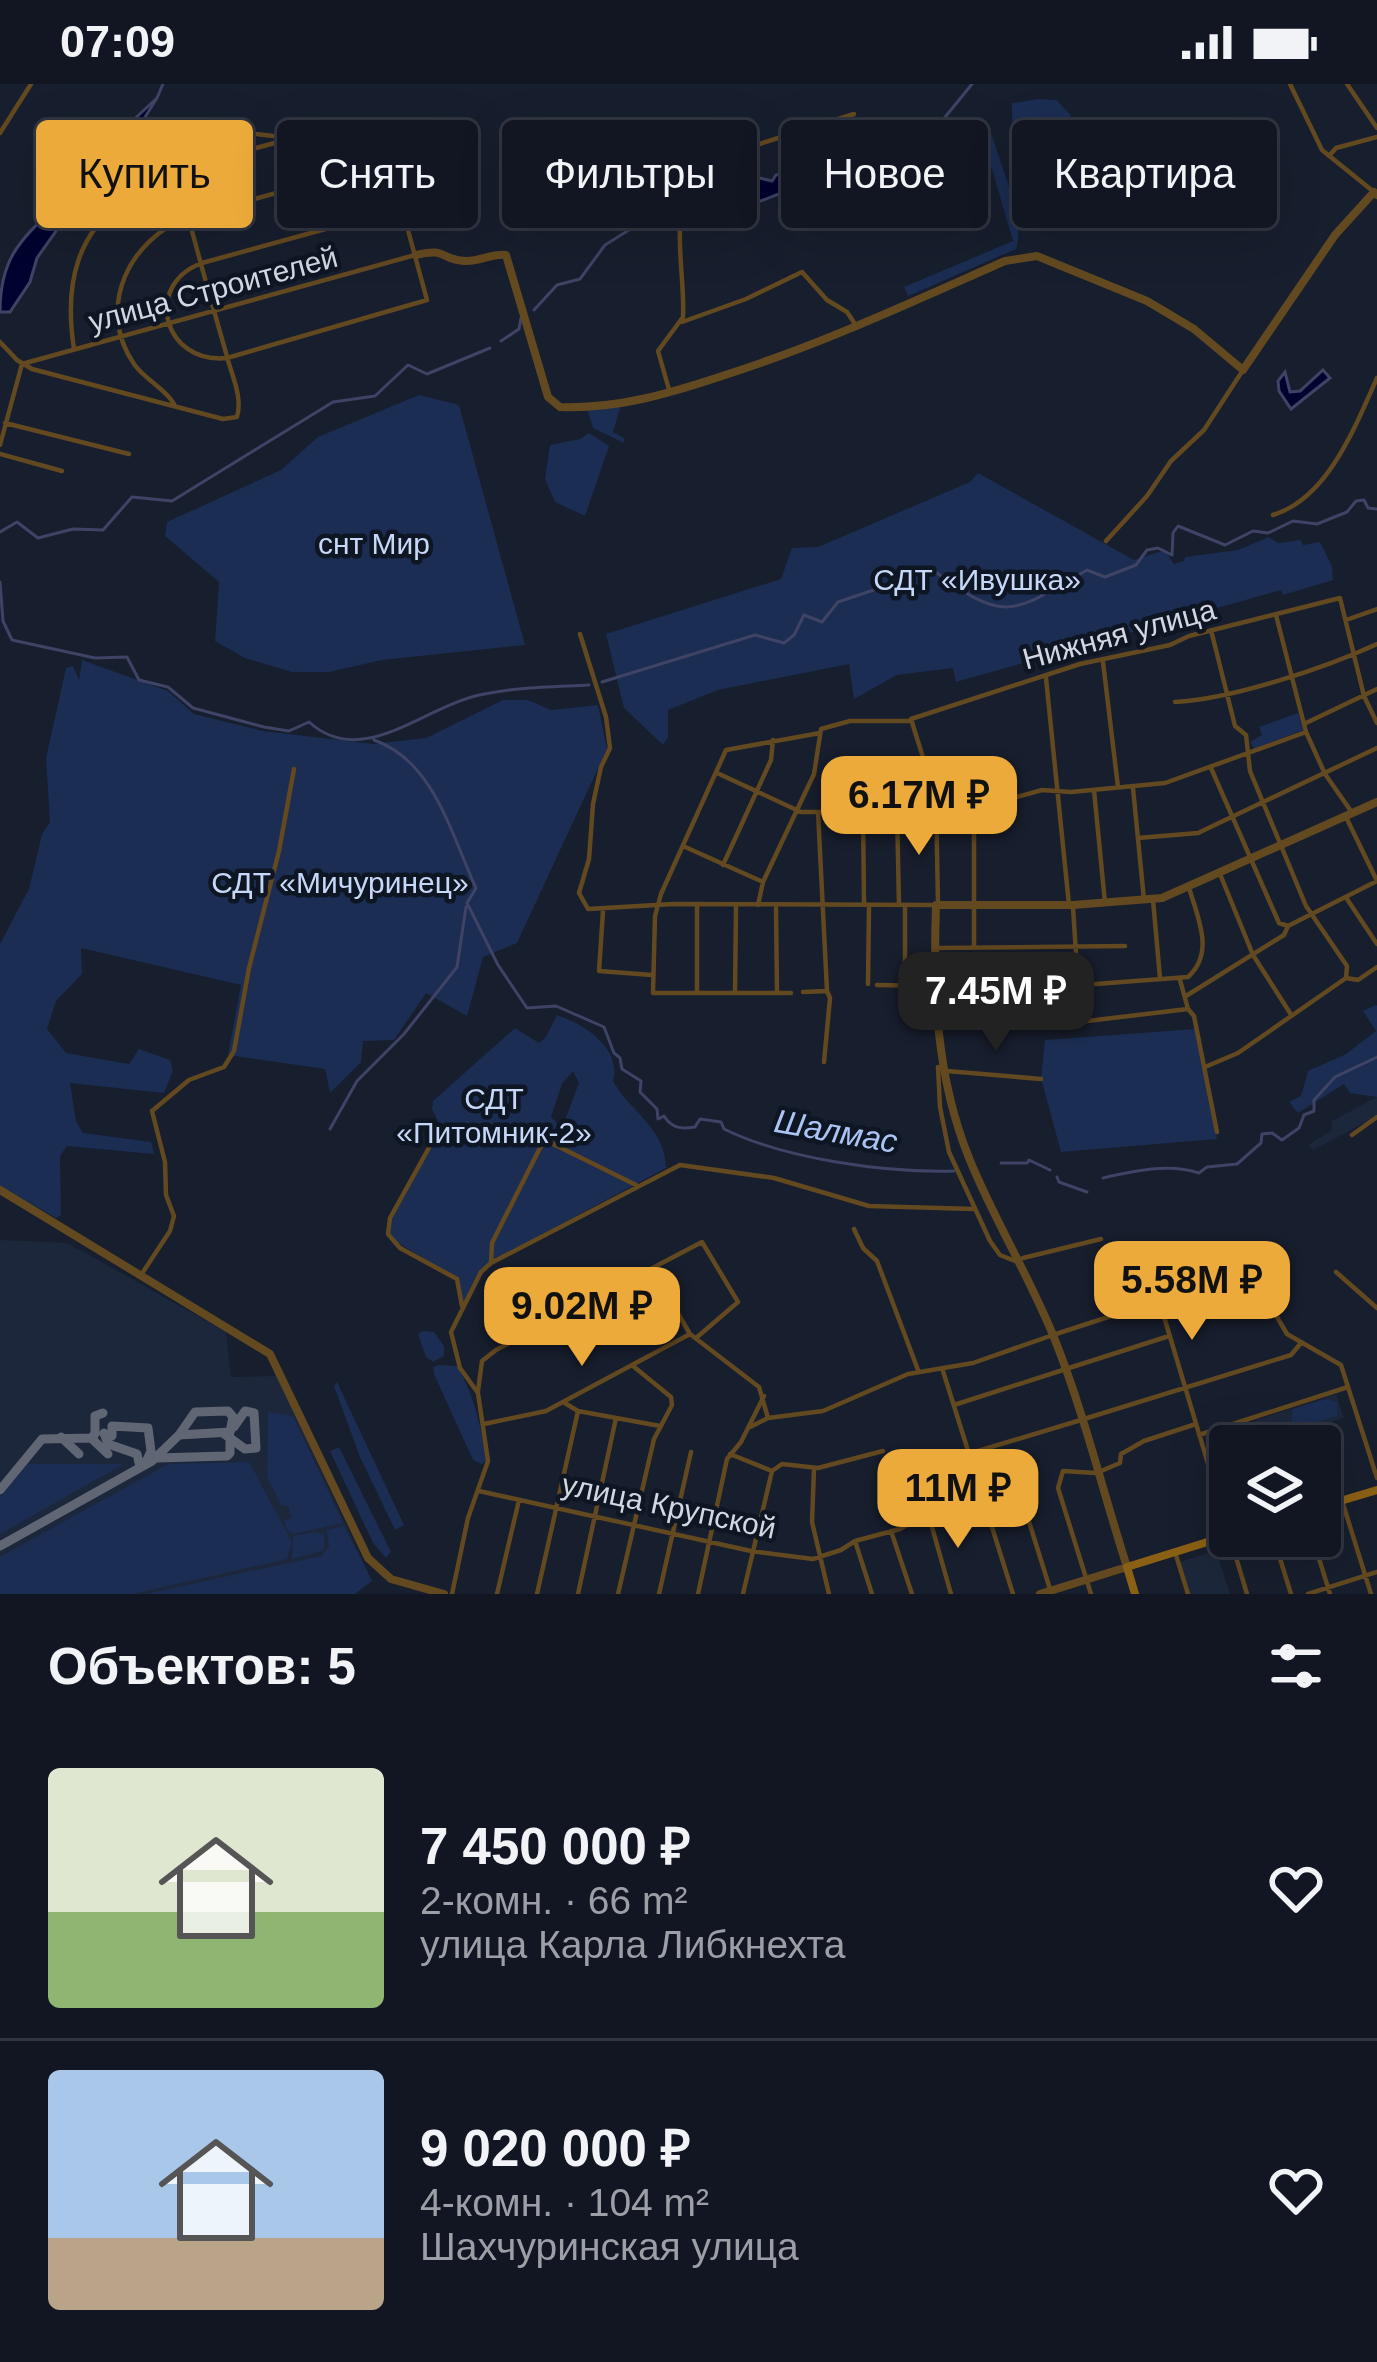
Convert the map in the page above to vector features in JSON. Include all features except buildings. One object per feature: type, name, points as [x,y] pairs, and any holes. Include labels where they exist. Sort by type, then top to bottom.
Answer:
[{"type":"main road","points":[[1341,1496],[1377,1490]]},
{"type":"main road","points":[[1137,1594],[1129,1566],[1209,1541]]},
{"type":"street","points":[[0,134],[31,84]]},
{"type":"street","points":[[1106,541],[1147,496],[1171,460],[1204,430],[1335,235],[1376,194],[1329,156],[1290,84]]},
{"type":"street","points":[[1347,84],[1377,128]]},
{"type":"street","points":[[757,145],[854,114]]},
{"type":"street","points":[[1329,156],[1336,148],[1377,137]]},
{"type":"street","points":[[74,349],[70,320],[74,282],[79,260],[96,228]]},
{"type":"street","points":[[162,228],[131,260],[119,298],[122,336],[135,364],[174,404]]},
{"type":"street","points":[[0,342],[22,364],[233,420],[240,406],[193,228]]},
{"type":"street","points":[[329,228],[202,263],[176,280],[167,302],[167,323],[179,342],[196,355],[227,358],[427,302],[408,228]]},
{"type":"street","points":[[682,228],[678,263],[682,322]]},
{"type":"street","points":[[416,255],[439,250],[467,261],[506,255],[555,405],[623,404],[670,393],[812,346],[1030,254],[1147,301],[1194,329],[1243,370]]},
{"type":"street","name":"улица Строителей","points":[[22,364],[416,255]]},
{"type":"street","points":[[670,393],[658,351],[682,322],[802,272],[857,327]]},
{"type":"street","points":[[0,445],[22,364]]},
{"type":"street","points":[[1273,515],[1292,508],[1317,488],[1377,378]]},
{"type":"street","points":[[5,423],[129,454]]},
{"type":"street","points":[[0,454],[62,471]]},
{"type":"street","name":"Нижняя улица","points":[[717,773],[729,748],[850,721],[911,720],[1045,675],[1340,598],[1346,620]]},
{"type":"street","points":[[1377,608],[1346,620],[1364,696],[1377,723]]},
{"type":"street","points":[[1186,996],[1284,935],[1288,926],[1377,881],[1305,728],[1276,615]]},
{"type":"street","points":[[1211,632],[1236,729],[1246,735],[1250,771],[1306,906],[1347,966],[1346,977]]},
{"type":"street","points":[[580,634],[606,717],[610,748],[601,766],[589,859],[579,893],[588,909],[659,904],[1071,905],[1149,900],[1189,888],[1377,802]]},
{"type":"street","points":[[1175,703],[1290,675],[1377,644]]},
{"type":"street","points":[[1103,660],[1118,787]]},
{"type":"street","points":[[1045,675],[1078,986]]},
{"type":"street","points":[[791,993],[651,991],[659,904],[717,773],[797,811],[974,809],[1039,790],[1133,788],[1172,782],[1305,728],[1377,689]]},
{"type":"street","points":[[911,720],[938,812],[936,986],[943,1068],[977,1169],[1054,1334],[1129,1566],[1040,1594]]},
{"type":"street","points":[[758,905],[763,882],[816,769],[821,731]]},
{"type":"street","points":[[723,865],[758,791],[772,740]]},
{"type":"street","points":[[1138,838],[1198,833],[1377,748]]},
{"type":"street","points":[[1210,767],[1279,923],[1288,926]]},
{"type":"street","points":[[141,1275],[170,1231],[174,1216],[152,1111],[172,1091],[231,1059],[294,770]]},
{"type":"street","points":[[1133,788],[1160,979]]},
{"type":"street","points":[[1094,790],[1106,903]]},
{"type":"street","points":[[974,809],[974,948]]},
{"type":"street","points":[[863,810],[872,984],[1078,986],[1180,980],[1197,969],[1202,957],[1199,921],[1189,888]]},
{"type":"street","points":[[898,811],[905,986]]},
{"type":"street","points":[[818,812],[830,1002],[824,1062]]},
{"type":"street","points":[[683,846],[763,882]]},
{"type":"street","points":[[1220,874],[1253,955],[1292,1015]]},
{"type":"street","points":[[1346,897],[1377,944]]},
{"type":"street","points":[[697,904],[697,992]]},
{"type":"street","points":[[937,904],[943,1133],[974,1209],[995,1250],[1010,1262],[1101,1239]]},
{"type":"street","points":[[735,992],[736,905]]},
{"type":"street","points":[[776,906],[777,992]]},
{"type":"street","points":[[1299,921],[1306,906]]},
{"type":"street","points":[[603,909],[599,971],[652,975]]},
{"type":"street","points":[[1365,926],[1377,920]]},
{"type":"street","points":[[938,948],[1125,946]]},
{"type":"street","points":[[1205,1067],[1225,1061],[1346,977],[1358,980],[1377,968]]},
{"type":"street","points":[[1180,980],[1194,1016],[1217,1132]]},
{"type":"street","points":[[803,992],[827,991]]},
{"type":"street","points":[[940,1026],[1045,1026],[1188,1009]]},
{"type":"street","points":[[943,1068],[1041,1079]]},
{"type":"street","points":[[1352,1135],[1377,1117]]},
{"type":"street","points":[[462,1306],[457,1279],[389,1239],[388,1225],[398,1202],[441,1126],[457,1134],[526,1133],[545,1138],[639,1187]]},
{"type":"street","points":[[491,1263],[492,1243],[545,1138]]},
{"type":"street","points":[[478,1393],[460,1368],[452,1326],[481,1272],[685,1165],[774,1178],[869,1206],[974,1209]]},
{"type":"street","points":[[0,1190],[270,1354],[368,1558],[400,1589],[448,1594],[467,1518],[488,1461],[478,1393],[482,1361],[702,1242],[739,1302],[693,1336],[539,1414],[484,1424]]},
{"type":"street","points":[[854,1229],[863,1248],[877,1261],[918,1372]]},
{"type":"street","points":[[652,1269],[693,1336],[755,1383],[764,1396],[768,1418]]},
{"type":"street","points":[[1336,1272],[1377,1308]]},
{"type":"street","points":[[750,1427],[768,1418],[824,1411],[918,1372],[943,1371],[1152,1306],[1162,1310],[1254,1278],[1285,1331],[1341,1366],[1377,1478]]},
{"type":"street","points":[[1162,1310],[1209,1467]]},
{"type":"street","points":[[954,1405],[1169,1336]]},
{"type":"street","points":[[968,1454],[1291,1355],[1300,1343]]},
{"type":"street","points":[[618,1594],[660,1426],[671,1409],[671,1397],[633,1366]]},
{"type":"street","points":[[943,1371],[1013,1594]]},
{"type":"street","points":[[1199,1435],[1348,1387]]},
{"type":"street","points":[[698,1594],[730,1454],[764,1396]]},
{"type":"street","points":[[563,1402],[578,1411],[660,1426]]},
{"type":"street","points":[[537,1594],[578,1411]]},
{"type":"street","points":[[578,1594],[616,1418]]},
{"type":"street","points":[[1091,1594],[1058,1488],[1064,1471],[1099,1472],[1120,1463],[1121,1454],[1144,1441],[1196,1424]]},
{"type":"street","points":[[743,1594],[772,1471],[782,1464],[814,1469],[883,1451]]},
{"type":"street","points":[[659,1594],[691,1453]]},
{"type":"street","points":[[730,1454],[772,1471]]},
{"type":"street","points":[[814,1469],[812,1522],[829,1594]]},
{"type":"street","name":"улица Крупской","points":[[478,1491],[752,1551],[820,1557]]},
{"type":"street","points":[[1021,1496],[1052,1592]]},
{"type":"street","points":[[1341,1496],[1371,1594]]},
{"type":"street","points":[[820,1557],[855,1540],[982,1497]]},
{"type":"street","points":[[497,1594],[520,1499]]},
{"type":"street","points":[[928,1513],[951,1594]]},
{"type":"street","points":[[891,1531],[912,1594]]},
{"type":"street","points":[[855,1540],[872,1594]]},
{"type":"street","points":[[1175,1552],[1188,1594]]},
{"type":"street","points":[[1236,1557],[1247,1594]]},
{"type":"street","points":[[1280,1557],[1291,1594]]},
{"type":"street","points":[[1318,1557],[1329,1591]]},
{"type":"street","points":[[1308,1594],[1377,1572]]},
{"type":"shaded area","points":[[157,98],[143,120],[133,120]]},
{"type":"shaded area","points":[[781,173],[781,193],[757,202],[757,177],[772,181]]},
{"type":"shaded area","points":[[36,227],[58,228],[10,312],[0,312],[3,279],[21,242]]},
{"type":"shaded area","points":[[1323,370],[1330,378],[1291,409],[1279,391],[1278,381],[1285,372],[1290,392],[1300,391]]},
{"type":"shaded area","points":[[1377,1097],[1377,1116],[1313,1150],[1308,1145],[1332,1130],[1332,1121]]},
{"type":"shaded area","points":[[0,1240],[66,1243],[226,1332],[231,1377],[277,1376],[372,1581],[355,1594],[0,1594]]},
{"type":"shaded area","points":[[1336,1394],[1344,1418],[1319,1425],[1242,1425]]},
{"type":"shaded area","points":[[1209,1553],[1218,1557],[1230,1594],[1190,1594],[1179,1562]]},
{"type":"green space","points":[[1056,100],[1071,115],[1067,120],[1013,120],[1012,103]]},
{"type":"green space","points":[[988,133],[1012,198],[1012,228],[1018,228],[1016,249],[908,296],[904,287],[1013,241],[988,156]]},
{"type":"green space","name":"снт Мир","points":[[419,395],[459,405],[525,645],[382,660],[329,672],[292,672],[245,658],[215,641],[219,582],[165,536],[167,522],[281,470],[318,437]]},
{"type":"green space","points":[[621,405],[613,432],[624,443],[593,428],[587,408]]},
{"type":"green space","points":[[589,433],[609,446],[585,516],[555,502],[545,479],[550,445]]},
{"type":"green space","name":"СДТ «Ивушка»","points":[[978,473],[1134,560],[1165,550],[1174,564],[1185,557],[1238,550],[1269,537],[1278,543],[1301,540],[1303,545],[1320,542],[1333,580],[1283,595],[1281,590],[956,682],[953,668],[897,675],[854,699],[849,664],[718,690],[668,710],[668,737],[663,745],[624,708],[606,634],[781,579],[792,548],[818,547],[970,482]]},
{"type":"green space","name":"СДТ «Мичуринец»","points":[[82,660],[168,691],[194,714],[263,731],[373,744],[426,738],[503,700],[528,700],[551,710],[598,705],[607,749],[517,943],[483,957],[467,1016],[426,993],[394,1040],[363,1041],[361,1062],[330,1093],[325,1069],[228,1055],[241,985],[81,948],[82,974],[56,1001],[47,1029],[66,1053],[129,1064],[139,1049],[170,1060],[173,1071],[164,1093],[70,1083],[76,1121],[83,1133],[151,1142],[154,1154],[67,1146],[60,1156],[61,1215],[56,1218],[0,1186],[0,944],[29,889],[42,834],[50,822],[46,758],[66,668],[73,666],[79,680]]},
{"type":"green space","points":[[1298,713],[1303,730],[1254,749],[1250,742],[1262,735],[1259,727]]},
{"type":"green space","points":[[1376,1005],[1377,1097],[1350,1093],[1344,1084],[1298,1113],[1289,1102],[1301,1096],[1308,1071],[1346,1054],[1376,1031],[1363,1011]]},
{"type":"green space","name":"СДТ «Питомник-2»","points":[[557,1015],[598,1039],[612,1058],[613,1081],[660,1142],[666,1168],[490,1262],[463,1303],[457,1279],[390,1238],[391,1218],[440,1125],[433,1101],[515,1028],[539,1043]],"holes":[[[573,1071],[579,1083],[562,1128],[551,1117],[562,1084]]]},
{"type":"green space","points":[[1195,1029],[1217,1139],[1061,1152],[1041,1078],[1045,1040]]},
{"type":"green space","points":[[434,1332],[444,1346],[444,1356],[433,1362],[426,1357],[418,1334]]},
{"type":"green space","points":[[457,1366],[468,1389],[482,1435],[486,1461],[482,1464],[473,1460],[434,1374],[433,1367]]},
{"type":"green space","points":[[337,1382],[404,1525],[395,1530],[360,1457],[334,1386]]},
{"type":"green space","points":[[1327,1399],[1337,1402],[1337,1416],[1296,1425],[1291,1423],[1293,1409]]},
{"type":"green space","points":[[268,1412],[293,1416],[343,1523],[293,1534],[287,1530],[284,1521],[292,1518],[288,1506],[281,1505],[267,1477]]},
{"type":"green space","points":[[339,1447],[391,1552],[386,1558],[373,1543],[330,1451]]},
{"type":"green space","points":[[249,1462],[292,1542],[287,1559],[133,1594],[0,1594],[0,1557],[168,1464]]},
{"type":"green space","points":[[27,1464],[124,1464],[0,1534],[0,1497]]},
{"type":"green space","points":[[344,1526],[372,1581],[355,1594],[146,1594],[321,1556],[329,1547],[327,1530]]},
{"type":"green space","points":[[324,1534],[324,1550],[292,1559],[293,1536]]},
{"type":"waterway","points":[[157,98],[163,84]]},
{"type":"waterway","points":[[943,120],[972,84]]},
{"type":"waterway","points":[[534,310],[557,285],[580,279],[605,245],[632,228]]},
{"type":"waterway","points":[[501,341],[519,329],[521,318]]},
{"type":"waterway","points":[[0,532],[17,522],[38,538],[73,529],[103,530],[132,497],[172,501],[333,402],[375,396],[408,365],[427,374],[490,348]]},
{"type":"waterway","points":[[602,682],[755,635],[784,643],[804,615],[822,622],[838,602],[933,570],[977,599],[1010,607],[1042,596],[1087,570],[1105,577],[1136,565],[1147,550],[1158,548],[1172,555],[1178,526],[1225,545],[1253,531],[1268,533],[1293,521],[1317,524],[1347,512],[1356,501],[1364,500],[1368,508],[1377,509]]},
{"type":"waterway","points":[[0,582],[3,621],[12,640],[95,658],[127,657],[139,680],[168,687],[193,708],[264,727],[289,731],[309,722],[329,735],[370,738],[475,696],[589,685]]},
{"type":"waterway","name":"Шалмас","points":[[374,740],[412,764],[438,802],[476,888],[467,903],[498,965],[527,1008],[556,1006],[604,1027],[622,1069],[641,1081],[640,1092],[657,1109],[658,1119],[664,1116],[682,1128],[695,1127],[700,1119],[721,1122],[724,1129],[749,1140],[836,1162],[954,1171]]},
{"type":"waterway","points":[[330,1129],[357,1081],[404,1034],[457,967],[466,907]]},
{"type":"waterway","name":"Шалмас","points":[[1103,1178],[1164,1168],[1199,1173],[1207,1167],[1237,1164],[1261,1143],[1262,1134],[1272,1133],[1282,1140],[1299,1128],[1304,1115],[1314,1111],[1314,1100],[1335,1077],[1377,1057]]},
{"type":"waterway","name":"Шалмас","points":[[1001,1163],[1029,1160],[1050,1170]]},
{"type":"waterway","name":"Шалмас","points":[[1057,1177],[1087,1192]]},
{"type":"taxiway","points":[[0,1546],[152,1461],[179,1435],[230,1432],[233,1417],[228,1411],[195,1412],[179,1435]]},
{"type":"taxiway","points":[[223,1433],[245,1449],[256,1448],[254,1413],[245,1411],[234,1427]]},
{"type":"taxiway","points":[[0,1490],[42,1439],[91,1438],[95,1416],[103,1413]]},
{"type":"taxiway","points":[[104,1434],[112,1436],[112,1426],[148,1428],[151,1451],[146,1462]]},
{"type":"taxiway","points":[[104,1433],[108,1444],[137,1454],[140,1467]]},
{"type":"taxiway","points":[[61,1437],[79,1454]]},
{"type":"taxiway","points":[[157,1458],[227,1456],[230,1437]]},
{"type":"taxiway","points":[[91,1438],[108,1454]]}]
